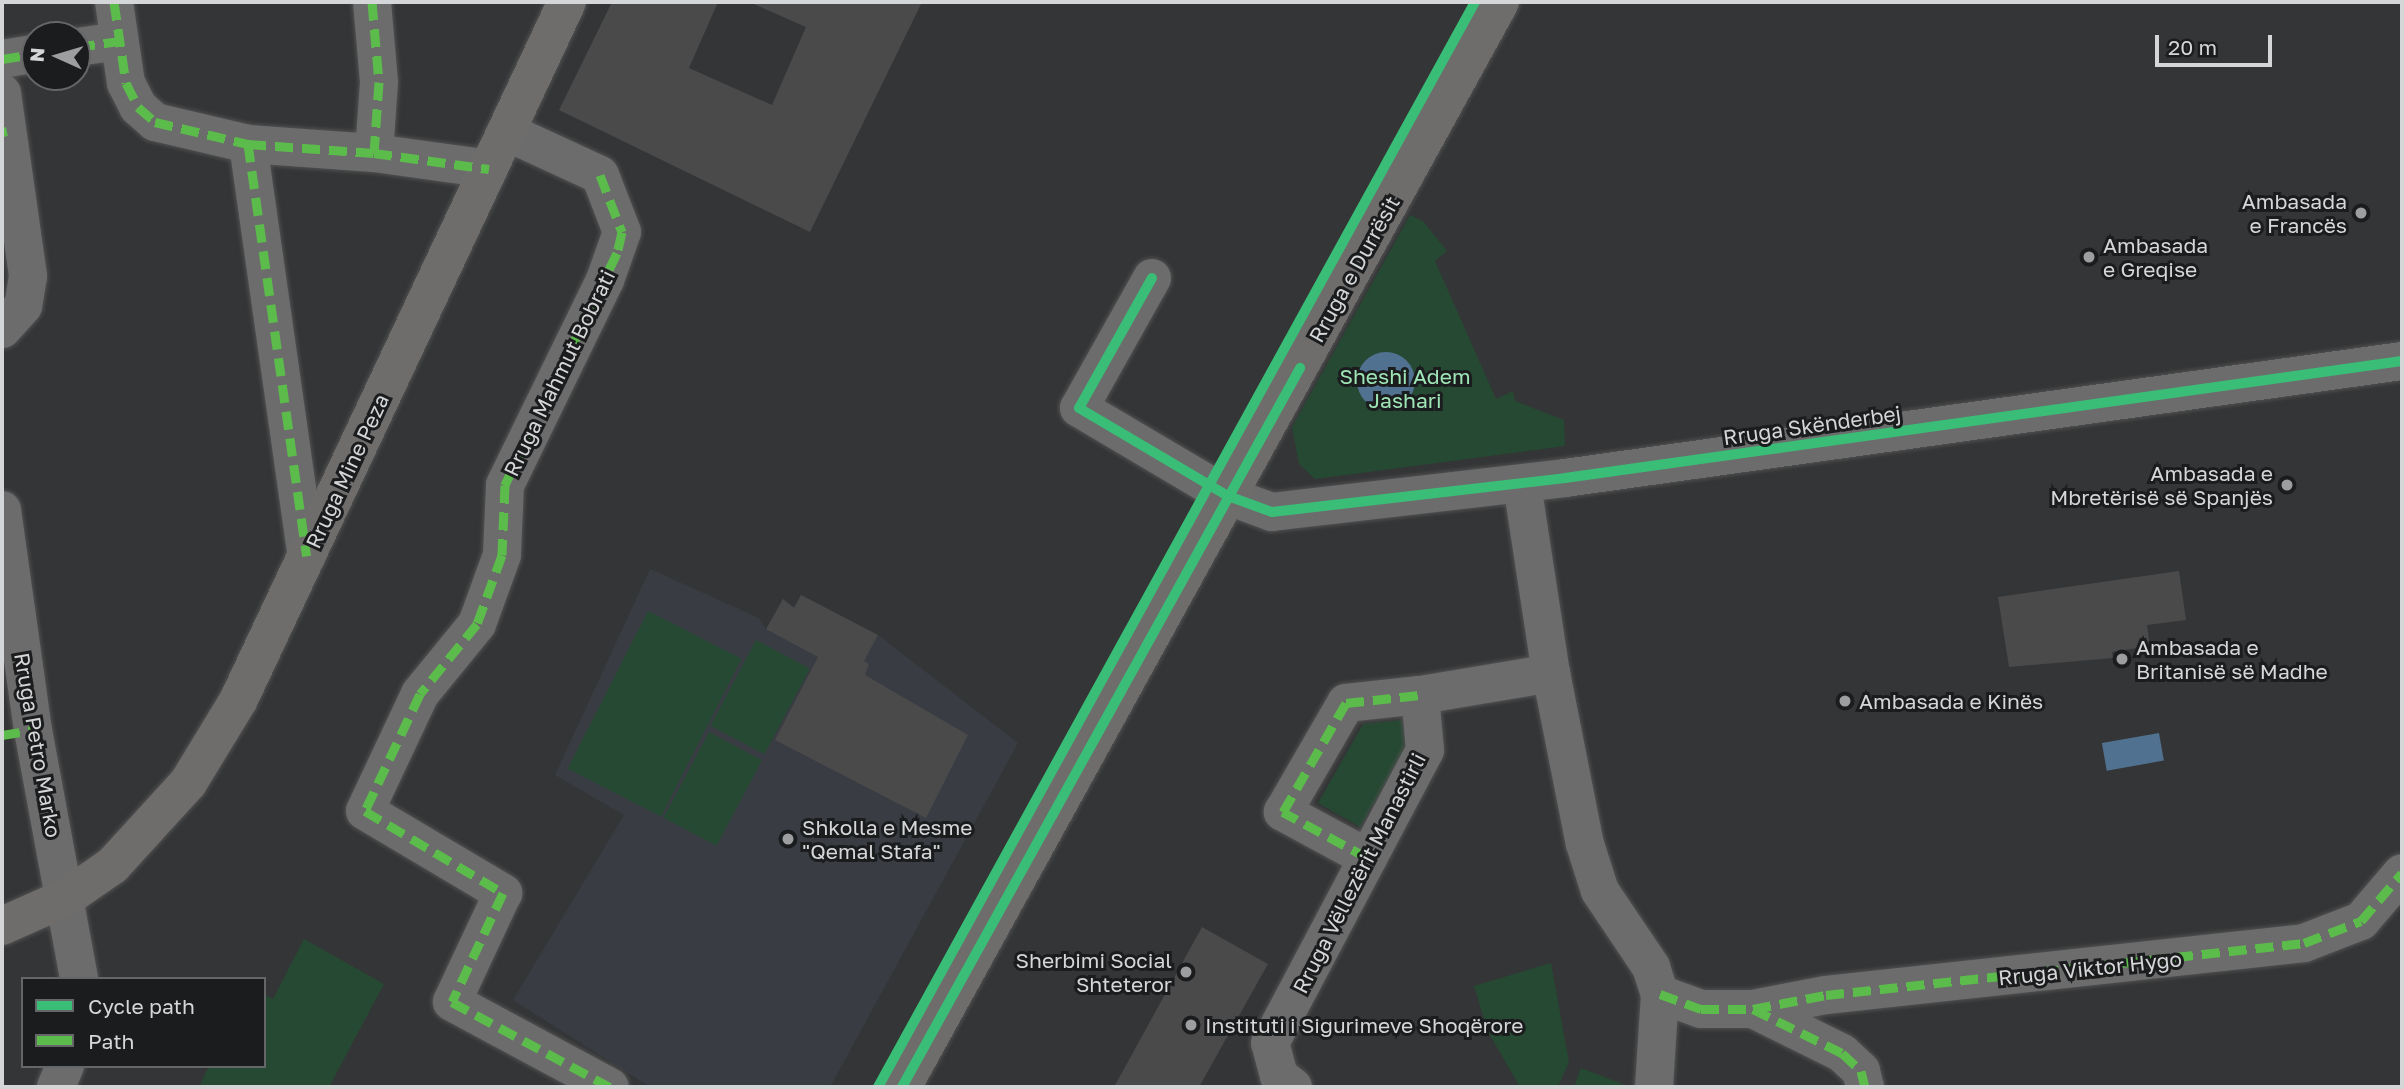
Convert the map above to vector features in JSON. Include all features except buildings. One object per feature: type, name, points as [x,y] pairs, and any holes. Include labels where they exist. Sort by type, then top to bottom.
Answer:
[{"type":"main road","name":"Rruga Mine Peza","points":[[2,926],[67,897],[113,865],[188,783],[239,699],[567,2]]},
{"type":"main road","name":"Rruga e Durrësit","points":[[902,1087],[1500,2]]},
{"type":"street","points":[[114,2],[126,83],[138,107],[155,122],[248,144],[374,153],[489,169]]},
{"type":"street","points":[[372,2],[379,82],[374,153]]},
{"type":"street","points":[[91,45],[119,41]]},
{"type":"street","points":[[2,59],[21,56]]},
{"type":"street","points":[[2,93],[5,132],[29,276],[12,318]]},
{"type":"street","name":"Rruga Mahmut Bobrati","points":[[507,132],[600,175],[622,232],[617,253],[505,485],[497,578],[465,643],[420,694],[368,797],[365,811],[375,821],[503,893],[499,911],[452,1002],[610,1087]]},
{"type":"street","points":[[248,144],[307,556]]},
{"type":"street","name":"Rruga Skënderbej","points":[[1152,278],[1080,408],[1228,496],[1272,512],[1522,484],[2402,361]]},
{"type":"street","points":[[1522,484],[1551,673],[1600,891],[1651,967],[1660,994],[1654,1087]]},
{"type":"street","name":"Rruga Petro Marko","points":[[2,510],[17,732],[67,897]]},
{"type":"street","points":[[1368,858],[1283,813],[1346,703],[1420,695],[1551,673]]},
{"type":"street","name":"Rruga Vëllezërit Manastirli","points":[[1293,1087],[1279,1076],[1270,1043],[1426,750],[1420,695]]},
{"type":"street","name":"Rruga Viktor Hygo","points":[[1660,994],[1701,1009],[1753,1009],[1826,995],[2304,943],[2361,921],[2402,873]]},
{"type":"street","points":[[67,897],[79,977]]},
{"type":"street","name":"Rruga Viktor Hygo","points":[[1753,1009],[1842,1053],[1861,1071],[1865,1087]]},
{"type":"street","points":[[56,1087],[64,1068]]},
{"type":"shaded area","name":"Shkolla e Mesme \"Qemal Stafa\"","points":[[650,569],[759,618],[766,629],[783,599],[794,607],[801,595],[878,635],[1018,743],[830,1087],[650,1087],[513,1000],[624,815],[555,775]]},
{"type":"green space","name":"Sheshi Adem Jashari","points":[[1410,215],[1423,221],[1447,251],[1435,261],[1496,399],[1513,391],[1515,401],[1564,420],[1565,446],[1315,479],[1299,464],[1292,427]]},
{"type":"green space","points":[[648,611],[742,659],[661,816],[568,769]]},
{"type":"green space","points":[[756,640],[810,669],[764,754],[710,726]]},
{"type":"green space","points":[[1402,720],[1406,747],[1360,827],[1318,803],[1363,724]]},
{"type":"green space","points":[[709,732],[762,760],[716,846],[663,818]]},
{"type":"green space","points":[[304,939],[384,984],[329,1087],[199,1087],[208,1068],[266,1068],[266,996],[273,999]]},
{"type":"green space","points":[[1551,963],[1569,1062],[1558,1087],[1520,1087],[1488,1032],[1474,986]]},
{"type":"green space","points":[[1581,1068],[1623,1084],[1621,1087],[1574,1087]]},
{"type":"water","points":[[1386,352],[1397,354],[1410,365],[1415,381],[1413,392],[1402,405],[1386,410],[1375,408],[1362,397],[1357,381],[1359,370],[1370,357]]},
{"type":"water","points":[[2159,733],[2164,761],[2107,771],[2102,743]]},
{"type":"marked path","points":[[114,2],[126,83],[138,107],[155,122],[248,144],[374,153],[489,169]]},
{"type":"marked path","points":[[372,2],[379,82],[374,153]]},
{"type":"marked path","points":[[91,45],[119,41]]},
{"type":"marked path","points":[[2,59],[21,56]]},
{"type":"marked path","points":[[2,132],[7,131]]},
{"type":"marked path","points":[[248,144],[307,556]]},
{"type":"marked path","points":[[600,175],[622,232],[617,253],[505,485],[502,555],[477,624],[420,694],[365,811],[503,893],[452,1002],[610,1087]]},
{"type":"marked path","points":[[1368,858],[1283,812],[1346,703],[1420,695]]},
{"type":"marked path","points":[[2,735],[33,730]]},
{"type":"marked path","points":[[1660,994],[1701,1009],[1753,1009],[1826,995],[2304,943],[2361,921],[2402,873]]},
{"type":"marked path","points":[[1753,1009],[1842,1053],[1861,1071],[1865,1087]]},
{"type":"cycle path","points":[[878,1087],[1475,2]]},
{"type":"cycle path","points":[[1152,278],[1079,408],[1228,496],[1272,512],[1565,478],[2402,361]]},
{"type":"cycle path","points":[[902,1087],[1300,368]]},
{"type":"place","name":"Ambasada e Francës","points":[[2361,213]]},
{"type":"place","name":"Ambasada e Greqise","points":[[2089,257]]},
{"type":"place","name":"Ambasada e Mbretërisë së Spanjës","points":[[2287,485]]},
{"type":"place","name":"Ambasada e Britanisë së Madhe","points":[[2122,659]]},
{"type":"place","name":"Ambasada e Kinës","points":[[1845,701]]},
{"type":"place","name":"Shkolla e Mesme \"Qemal Stafa\"","points":[[788,839]]},
{"type":"place","name":"Sherbimi Social Shteteror","points":[[1186,972]]},
{"type":"place","name":"Instituti i Sigurimeve Shoqërore","points":[[1191,1025]]}]
